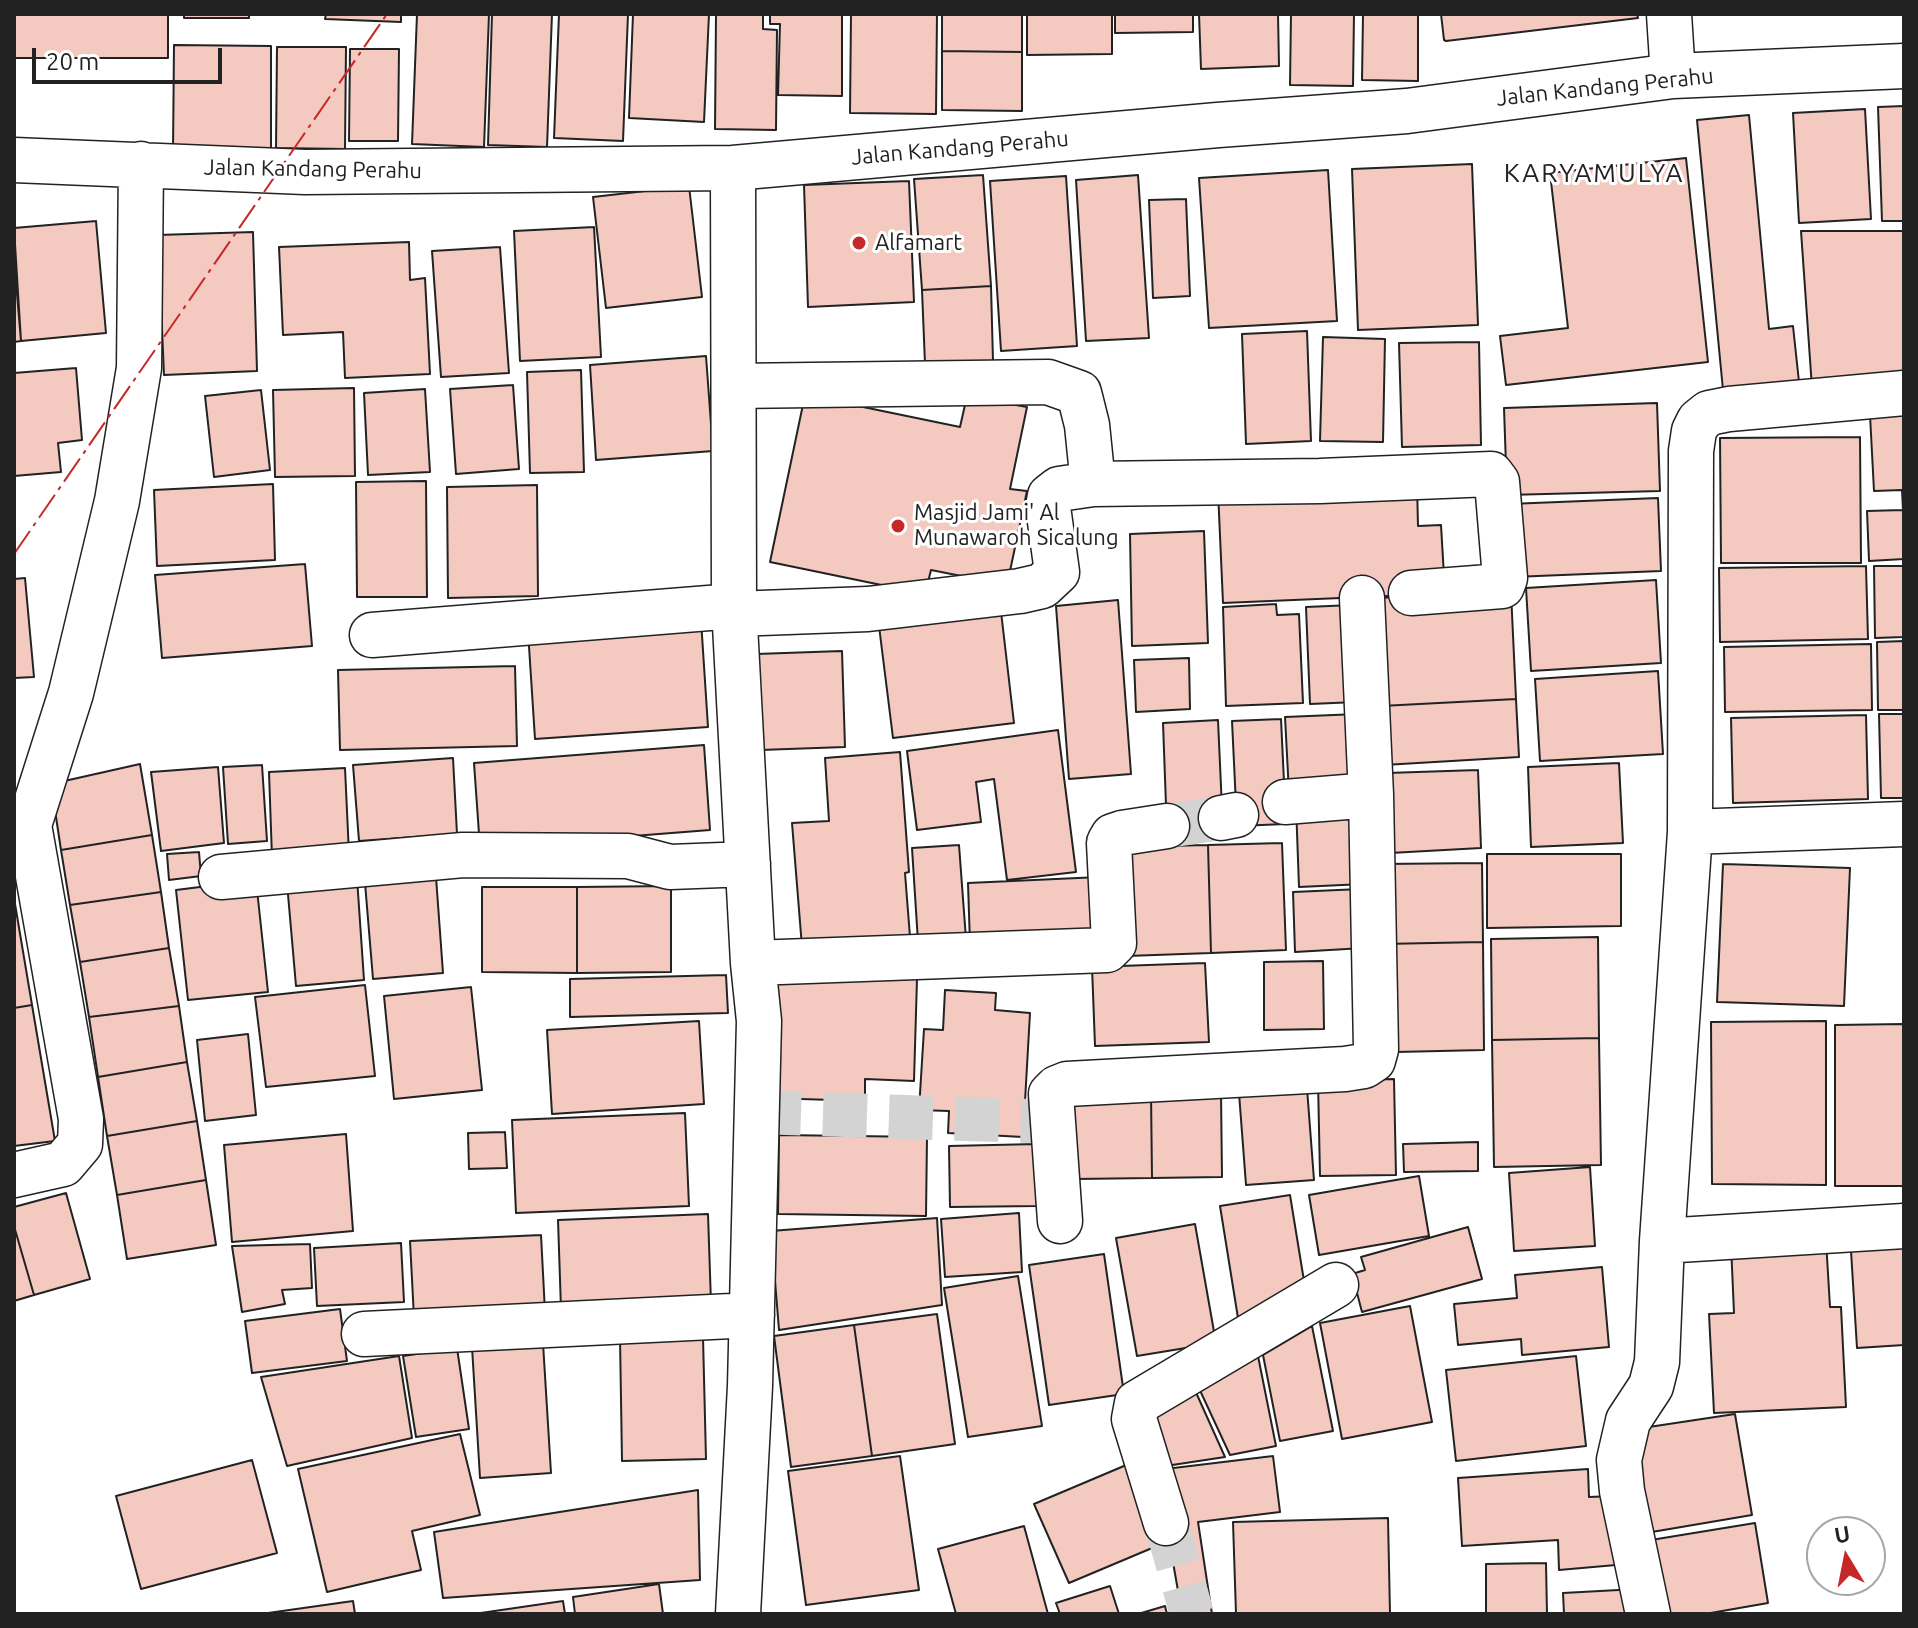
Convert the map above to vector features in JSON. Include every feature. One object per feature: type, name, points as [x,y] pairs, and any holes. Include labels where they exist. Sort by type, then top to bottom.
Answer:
[{"type":"street","points":[[1669,14],[1673,76]]},
{"type":"street","name":"Jalan Kandang Perahu","points":[[14,160],[305,172],[733,168],[1407,111],[1673,76],[1904,66]]},
{"type":"street","points":[[14,1175],[63,1164],[80,1144],[78,1103],[22,826],[71,693],[117,501],[139,368],[141,164]]},
{"type":"street","points":[[733,168],[734,610],[753,963],[759,1021],[752,1315],[738,1614]]},
{"type":"street","points":[[734,386],[1048,382],[1079,393],[1087,425],[1093,484]]},
{"type":"street","points":[[1648,1614],[1622,1491],[1619,1460],[1628,1421],[1651,1386],[1657,1362],[1662,1241],[1690,832],[1691,451],[1699,421],[1709,413],[1904,393]]},
{"type":"street","points":[[372,635],[734,610],[868,609],[1042,586],[1057,572],[1048,507],[1050,496],[1059,489],[1093,484],[1320,481],[1491,474],[1497,482],[1505,578],[1502,586],[1411,593]]},
{"type":"street","points":[[1060,1221],[1051,1094],[1057,1088],[1067,1084],[1345,1069],[1364,1066],[1373,1060],[1376,1049],[1371,795],[1362,598]]},
{"type":"street","points":[[1285,802],[1371,795]]},
{"type":"street","points":[[1690,832],[1904,824]]},
{"type":"street","points":[[753,963],[1107,950],[1114,943],[1109,843],[1113,836],[1122,833],[1167,826]]},
{"type":"street","points":[[221,877],[463,855],[628,856],[670,867],[748,864]]},
{"type":"street","points":[[1662,1241],[1904,1226]]},
{"type":"street","points":[[1166,1523],[1134,1419],[1137,1403],[1336,1285]]},
{"type":"street","points":[[364,1334],[752,1315]]},
{"type":"building","points":[[14,14],[168,14],[168,58],[14,58]]},
{"type":"building","points":[[184,14],[249,14],[249,18],[184,18]]},
{"type":"building","points":[[326,14],[401,14],[401,22],[325,19]]},
{"type":"building","points":[[417,14],[489,14],[484,147],[412,144]]},
{"type":"building","points":[[492,14],[552,14],[547,147],[488,145]]},
{"type":"building","points":[[559,14],[628,14],[623,141],[554,138]]},
{"type":"building","points":[[633,14],[709,14],[704,122],[629,118]]},
{"type":"building","points":[[716,14],[763,14],[763,29],[777,30],[776,130],[715,129]]},
{"type":"building","points":[[770,14],[842,14],[842,96],[778,95],[780,24],[770,24]]},
{"type":"building","points":[[851,14],[937,14],[936,114],[850,113]]},
{"type":"building","points":[[942,14],[1022,14],[1022,52],[942,51]]},
{"type":"building","points":[[1027,14],[1112,14],[1112,54],[1027,55]]},
{"type":"building","points":[[1115,14],[1193,14],[1193,32],[1115,33]]},
{"type":"building","points":[[1199,14],[1278,14],[1279,66],[1201,69]]},
{"type":"building","points":[[1291,14],[1354,14],[1353,86],[1290,85]]},
{"type":"building","points":[[1363,14],[1418,14],[1418,81],[1362,80]]},
{"type":"building","points":[[1441,14],[1637,14],[1638,18],[1446,41]]},
{"type":"building","points":[[174,45],[271,46],[271,152],[173,151]]},
{"type":"building","points":[[277,47],[346,47],[345,149],[276,148]]},
{"type":"building","points":[[350,49],[399,49],[398,141],[349,141]]},
{"type":"building","points":[[942,51],[1022,52],[1022,111],[942,110]]},
{"type":"building","points":[[1904,106],[1904,221],[1882,221],[1878,107]]},
{"type":"building","points":[[1865,109],[1871,219],[1799,223],[1793,113]]},
{"type":"building","points":[[1749,115],[1769,329],[1793,326],[1799,382],[1723,390],[1697,120]]},
{"type":"building","points":[[1686,158],[1708,362],[1506,385],[1500,336],[1568,328],[1550,173]]},
{"type":"building","points":[[1472,164],[1478,325],[1358,330],[1352,169]]},
{"type":"building","points":[[1328,170],[1337,321],[1209,328],[1199,178]]},
{"type":"building","points":[[983,175],[991,286],[922,290],[914,179]]},
{"type":"building","points":[[1138,175],[1149,338],[1086,341],[1076,180]]},
{"type":"building","points":[[1066,176],[1077,346],[1001,351],[990,181]]},
{"type":"building","name":"Alfamart","points":[[909,181],[914,302],[808,307],[804,185]]},
{"type":"building","points":[[689,186],[702,297],[606,308],[593,197]]},
{"type":"building","points":[[1186,199],[1190,296],[1153,298],[1149,200]]},
{"type":"building","points":[[96,221],[106,333],[21,341],[14,228]]},
{"type":"building","points":[[594,227],[601,357],[520,361],[514,231]]},
{"type":"building","points":[[1801,231],[1904,231],[1904,382],[1812,388]]},
{"type":"building","points":[[253,232],[257,371],[164,375],[158,235]]},
{"type":"building","points":[[409,242],[410,280],[425,278],[430,374],[345,378],[343,332],[283,335],[279,247]]},
{"type":"building","points":[[500,247],[509,373],[441,377],[432,251]]},
{"type":"building","points":[[14,259],[21,341],[14,342]]},
{"type":"building","points":[[991,286],[993,361],[925,364],[922,290]]},
{"type":"building","points":[[1307,331],[1311,441],[1246,444],[1242,334]]},
{"type":"building","points":[[1323,337],[1385,339],[1383,442],[1320,441]]},
{"type":"building","points":[[1479,342],[1481,445],[1402,447],[1399,343]]},
{"type":"building","points":[[706,356],[713,451],[596,460],[590,365]]},
{"type":"building","points":[[76,368],[82,440],[58,443],[61,472],[14,476],[14,373]]},
{"type":"building","points":[[581,370],[584,472],[530,473],[527,372]]},
{"type":"building","points":[[513,385],[519,469],[456,474],[450,389]]},
{"type":"building","points":[[354,388],[355,476],[275,477],[273,390]]},
{"type":"building","points":[[425,389],[430,472],[368,475],[364,393]]},
{"type":"building","points":[[261,390],[270,470],[214,477],[205,396]]},
{"type":"building","name":"Masjid Jami' Al Munawaroh Sicalung","points":[[805,395],[960,427],[967,396],[1027,407],[1010,489],[1027,491],[1007,585],[931,570],[925,594],[770,562]]},
{"type":"building","points":[[1657,403],[1660,491],[1507,495],[1504,408]]},
{"type":"building","points":[[1904,414],[1904,559],[1869,561],[1867,511],[1903,510],[1902,490],[1874,491],[1870,415]]},
{"type":"building","points":[[1860,437],[1861,563],[1721,563],[1720,438]]},
{"type":"building","points":[[426,481],[427,597],[357,597],[356,482]]},
{"type":"building","points":[[1417,483],[1418,526],[1441,525],[1444,576],[1411,595],[1223,603],[1218,491]]},
{"type":"building","points":[[273,484],[275,560],[157,566],[154,490]]},
{"type":"building","points":[[537,485],[538,596],[448,598],[447,487]]},
{"type":"building","points":[[1658,498],[1661,571],[1513,577],[1509,504]]},
{"type":"building","points":[[1204,531],[1208,643],[1132,646],[1130,534]]},
{"type":"building","points":[[305,564],[312,646],[162,658],[155,575]]},
{"type":"building","points":[[1866,566],[1868,639],[1720,642],[1719,568]]},
{"type":"building","points":[[1874,566],[1904,566],[1904,637],[1875,638]]},
{"type":"building","points":[[25,578],[34,677],[14,678],[14,579]]},
{"type":"building","points":[[1656,580],[1661,663],[1531,671],[1526,588]]},
{"type":"building","points":[[1511,592],[1516,699],[1381,706],[1376,598]]},
{"type":"building","points":[[1118,600],[1131,774],[1069,779],[1056,606]]},
{"type":"building","points":[[1000,603],[1014,723],[893,738],[878,618]]},
{"type":"building","points":[[1276,604],[1277,615],[1299,614],[1303,703],[1226,706],[1223,607]]},
{"type":"building","points":[[1353,605],[1357,702],[1310,704],[1306,607]]},
{"type":"building","points":[[701,620],[708,727],[535,739],[528,631]]},
{"type":"building","points":[[1904,641],[1904,710],[1878,710],[1877,642]]},
{"type":"building","points":[[1871,644],[1872,710],[1725,712],[1724,647]]},
{"type":"building","points":[[842,651],[845,747],[760,750],[756,654]]},
{"type":"building","points":[[1189,658],[1190,709],[1136,712],[1134,660]]},
{"type":"building","points":[[515,666],[517,746],[340,750],[338,670]]},
{"type":"building","points":[[1658,671],[1663,754],[1540,761],[1535,679]]},
{"type":"building","points":[[1516,699],[1519,757],[1384,765],[1381,706]]},
{"type":"building","points":[[1358,714],[1362,789],[1289,793],[1285,717]]},
{"type":"building","points":[[1879,714],[1904,714],[1904,798],[1881,798]]},
{"type":"building","points":[[1866,715],[1868,799],[1733,803],[1731,718]]},
{"type":"building","points":[[1281,719],[1286,824],[1237,826],[1232,721]]},
{"type":"building","points":[[1218,720],[1223,831],[1167,833],[1163,723]]},
{"type":"building","points":[[1058,730],[1076,872],[1007,880],[994,779],[976,782],[981,822],[917,830],[907,751]]},
{"type":"building","points":[[704,745],[710,830],[480,848],[474,763]]},
{"type":"building","points":[[900,752],[909,872],[905,873],[910,937],[802,947],[792,823],[829,821],[825,758]]},
{"type":"building","points":[[453,758],[457,834],[359,841],[353,765]]},
{"type":"building","points":[[1619,763],[1623,843],[1531,847],[1528,767]]},
{"type":"building","points":[[140,764],[152,835],[61,850],[51,784]]},
{"type":"building","points":[[262,765],[267,841],[228,844],[223,767]]},
{"type":"building","points":[[218,767],[224,843],[161,851],[151,772]]},
{"type":"building","points":[[345,768],[349,854],[272,858],[269,772]]},
{"type":"building","points":[[1478,770],[1481,848],[1390,853],[1387,773]]},
{"type":"building","points":[[1361,803],[1364,884],[1299,887],[1296,805]]},
{"type":"building","points":[[152,835],[161,892],[70,905],[61,850]]},
{"type":"building","points":[[1282,843],[1286,950],[1211,953],[1208,845]]},
{"type":"building","points":[[959,845],[966,939],[918,942],[912,848]]},
{"type":"building","points":[[1208,845],[1211,953],[1127,956],[1124,847]]},
{"type":"building","points":[[199,852],[201,876],[169,880],[167,854]]},
{"type":"building","points":[[1487,854],[1621,854],[1621,926],[1487,928]]},
{"type":"building","points":[[1482,863],[1483,942],[1382,944],[1381,864]]},
{"type":"building","points":[[1723,864],[1850,868],[1844,1006],[1717,1002]]},
{"type":"building","points":[[436,877],[443,973],[373,979],[365,883]]},
{"type":"building","points":[[1100,877],[1103,938],[970,944],[968,883]]},
{"type":"building","points":[[357,878],[364,980],[296,986],[287,883]]},
{"type":"building","points":[[256,880],[268,992],[188,1000],[176,890]]},
{"type":"building","points":[[671,886],[671,972],[577,973],[577,887]]},
{"type":"building","points":[[482,887],[577,887],[577,973],[482,972]]},
{"type":"building","points":[[1361,889],[1364,948],[1295,952],[1293,892]]},
{"type":"building","points":[[161,892],[169,948],[80,962],[70,905]]},
{"type":"building","points":[[14,898],[32,1005],[14,1008]]},
{"type":"building","points":[[1598,937],[1599,1038],[1492,1040],[1491,939]]},
{"type":"building","points":[[1483,942],[1484,1050],[1396,1052],[1382,944]]},
{"type":"building","points":[[169,948],[179,1006],[89,1017],[80,962]]},
{"type":"building","points":[[1323,961],[1324,1029],[1264,1030],[1264,962]]},
{"type":"building","points":[[1205,963],[1209,1042],[1095,1046],[1092,967]]},
{"type":"building","points":[[726,975],[728,1013],[570,1017],[570,979]]},
{"type":"building","points":[[774,975],[917,979],[914,1081],[865,1079],[865,1101],[769,1098]]},
{"type":"building","points":[[365,985],[375,1076],[266,1087],[255,997]]},
{"type":"building","points":[[471,987],[482,1090],[394,1099],[384,996]]},
{"type":"building","points":[[945,990],[996,993],[995,1010],[1030,1013],[1023,1137],[948,1133],[949,1111],[919,1110],[924,1029],[943,1030]]},
{"type":"building","points":[[32,1005],[55,1141],[14,1146],[14,1008]]},
{"type":"building","points":[[179,1006],[187,1062],[98,1077],[89,1017]]},
{"type":"building","points":[[699,1021],[704,1104],[552,1114],[547,1030]]},
{"type":"building","points":[[1826,1021],[1826,1185],[1712,1184],[1711,1022]]},
{"type":"building","points":[[1904,1024],[1904,1186],[1835,1186],[1835,1025]]},
{"type":"building","points":[[248,1034],[256,1115],[205,1121],[197,1040]]},
{"type":"building","points":[[1599,1038],[1601,1165],[1494,1167],[1492,1040]]},
{"type":"building","points":[[187,1062],[197,1121],[107,1136],[98,1077]]},
{"type":"building","points":[[1306,1075],[1314,1180],[1246,1185],[1238,1080]]},
{"type":"building","points":[[1394,1079],[1396,1175],[1320,1176],[1318,1081]]},
{"type":"building","points":[[1221,1093],[1222,1177],[1152,1178],[1151,1094]]},
{"type":"building","points":[[1151,1094],[1152,1178],[1075,1179],[1074,1095]]},
{"type":"building","points":[[685,1113],[689,1206],[516,1213],[512,1120]]},
{"type":"building","points":[[197,1121],[206,1180],[117,1195],[107,1136]]},
{"type":"building","points":[[505,1132],[507,1168],[469,1169],[468,1133]]},
{"type":"building","points":[[346,1134],[353,1231],[232,1242],[224,1145]]},
{"type":"building","points":[[779,1135],[927,1137],[926,1216],[778,1214]]},
{"type":"building","points":[[1478,1142],[1478,1171],[1404,1172],[1403,1144]]},
{"type":"building","points":[[1037,1144],[1038,1206],[950,1207],[949,1146]]},
{"type":"building","points":[[1590,1167],[1595,1246],[1514,1251],[1509,1173]]},
{"type":"building","points":[[1419,1176],[1429,1236],[1319,1255],[1309,1195]]},
{"type":"building","points":[[206,1180],[216,1245],[127,1259],[117,1195]]},
{"type":"building","points":[[66,1193],[90,1279],[34,1295],[14,1226],[14,1207]]},
{"type":"building","points":[[1290,1195],[1305,1287],[1238,1318],[1220,1206]]},
{"type":"building","points":[[1019,1213],[1022,1272],[945,1277],[941,1219]]},
{"type":"building","points":[[708,1214],[711,1303],[561,1309],[558,1220]]},
{"type":"building","points":[[937,1218],[942,1305],[779,1330],[771,1231]]},
{"type":"building","points":[[1195,1224],[1216,1343],[1137,1356],[1116,1238]]},
{"type":"building","points":[[14,1226],[34,1295],[14,1301]]},
{"type":"building","points":[[1468,1227],[1482,1279],[1362,1312],[1352,1274],[1365,1270],[1361,1257]]},
{"type":"building","points":[[541,1235],[545,1312],[414,1318],[410,1241]]},
{"type":"building","points":[[1826,1240],[1830,1307],[1841,1307],[1846,1407],[1714,1413],[1709,1314],[1734,1313],[1731,1245]]},
{"type":"building","points":[[401,1243],[404,1302],[317,1306],[314,1248]]},
{"type":"building","points":[[310,1244],[312,1288],[282,1290],[285,1304],[242,1312],[232,1246]]},
{"type":"building","points":[[1904,1247],[1904,1345],[1857,1348],[1851,1251]]},
{"type":"building","points":[[1104,1254],[1124,1394],[1049,1405],[1029,1265]]},
{"type":"building","points":[[1602,1267],[1609,1347],[1522,1355],[1521,1339],[1458,1345],[1454,1304],[1517,1298],[1515,1275]]},
{"type":"building","points":[[1018,1276],[1042,1426],[968,1437],[944,1288]]},
{"type":"building","points":[[1410,1306],[1432,1422],[1342,1439],[1320,1323]]},
{"type":"building","points":[[340,1309],[347,1361],[252,1373],[245,1321]]},
{"type":"building","points":[[937,1314],[955,1444],[872,1456],[854,1325]]},
{"type":"building","points":[[854,1325],[872,1456],[791,1467],[774,1336]]},
{"type":"building","points":[[1312,1326],[1333,1431],[1280,1441],[1263,1355]]},
{"type":"building","points":[[703,1337],[706,1459],[622,1461],[620,1338]]},
{"type":"building","points":[[543,1343],[551,1473],[480,1478],[472,1347]]},
{"type":"building","points":[[457,1348],[469,1429],[416,1437],[403,1356]]},
{"type":"building","points":[[399,1356],[412,1438],[287,1466],[261,1377]]},
{"type":"building","points":[[1258,1356],[1276,1446],[1230,1455],[1197,1384]]},
{"type":"building","points":[[1576,1356],[1586,1446],[1456,1461],[1446,1370]]},
{"type":"building","points":[[1194,1388],[1225,1457],[1159,1467],[1141,1417]]},
{"type":"building","points":[[1735,1414],[1752,1515],[1646,1533],[1629,1430]]},
{"type":"building","points":[[460,1434],[480,1515],[412,1531],[421,1570],[327,1592],[298,1469]]},
{"type":"building","points":[[900,1456],[919,1590],[806,1605],[788,1471]]},
{"type":"building","points":[[1273,1456],[1280,1512],[1198,1522],[1212,1614],[1182,1614],[1157,1470]]},
{"type":"building","points":[[252,1460],[277,1553],[141,1589],[116,1496]]},
{"type":"building","points":[[1131,1463],[1164,1543],[1069,1583],[1034,1504]]},
{"type":"building","points":[[1588,1469],[1589,1497],[1613,1496],[1616,1565],[1559,1570],[1558,1540],[1462,1546],[1458,1478]]},
{"type":"building","points":[[698,1490],[700,1580],[443,1598],[434,1532]]},
{"type":"building","points":[[1388,1518],[1390,1614],[1236,1614],[1233,1522]]},
{"type":"building","points":[[1755,1523],[1768,1603],[1705,1614],[1663,1614],[1651,1540]]},
{"type":"building","points":[[1024,1526],[1048,1614],[956,1614],[938,1549]]},
{"type":"building","points":[[1546,1563],[1547,1614],[1486,1614],[1486,1564]]},
{"type":"building","points":[[659,1584],[663,1614],[575,1614],[573,1597]]},
{"type":"building","points":[[1110,1586],[1119,1614],[1060,1614],[1056,1603]]},
{"type":"building","points":[[1637,1589],[1638,1614],[1564,1614],[1563,1593]]},
{"type":"building","points":[[353,1601],[355,1614],[268,1614],[268,1613]]},
{"type":"building","points":[[563,1601],[565,1614],[474,1614]]},
{"type":"building","points":[[1165,1606],[1167,1614],[1138,1614]]},
{"type":"tunnel","points":[[1167,826],[1221,818]]},
{"type":"tunnel","points":[[757,1112],[1055,1122]]},
{"type":"tunnel","points":[[1166,1523],[1192,1614]]},
{"type":"power","points":[[14,554],[387,14]]},
{"type":"place","name":"Alfamart","points":[[859,243]]},
{"type":"place","name":"Masjid Jami' Al Munawaroh Sicalung","points":[[898,526]]},
{"type":"district","name":"KARYAMULYA","points":[[1594,173]]}]
